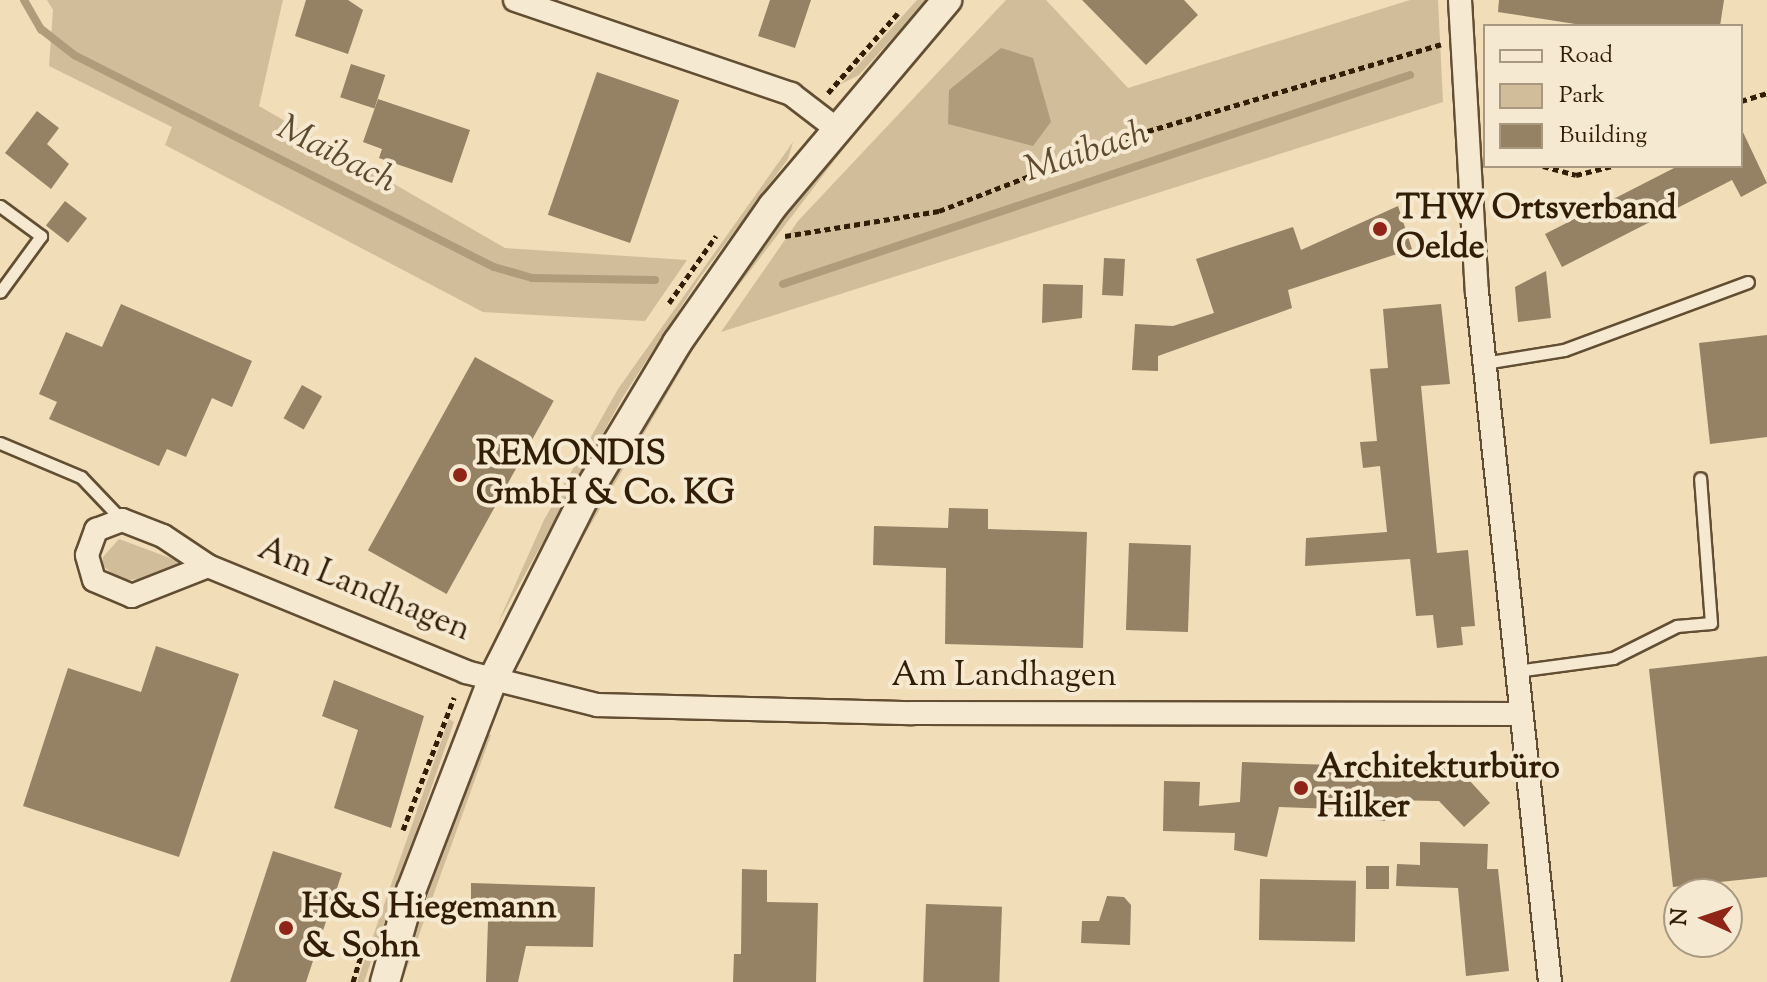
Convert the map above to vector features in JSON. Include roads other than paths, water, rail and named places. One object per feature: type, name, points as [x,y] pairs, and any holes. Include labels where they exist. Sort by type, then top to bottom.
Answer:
[{"type":"street","points":[[515,0],[791,94],[834,127]]},
{"type":"street","name":"Am Landhagen","points":[[385,982],[411,891],[492,681],[584,498],[677,343],[834,127],[947,0]]},
{"type":"street","points":[[1460,0],[1484,363],[1519,714],[1550,982]]},
{"type":"street","name":"Am Landhagen","points":[[208,566],[143,596],[106,587],[86,565],[89,540],[103,525],[122,520],[163,536],[208,566],[492,681],[597,705],[675,709],[1519,714]]},
{"type":"lane","points":[[0,206],[41,236],[0,292]]},
{"type":"lane","points":[[1484,363],[1564,350],[1748,282]]},
{"type":"lane","points":[[0,443],[81,477],[122,520]]},
{"type":"lane","points":[[1515,671],[1613,658],[1677,626],[1711,623],[1700,478]]},
{"type":"waterway","name":"Maibach","points":[[24,0],[41,29],[74,55],[494,267],[532,278],[655,280]]},
{"type":"waterway","name":"Maibach","points":[[783,284],[1410,75]]},
{"type":"place","name":"THW Ortsverband Oelde","points":[[1380,229]]},
{"type":"place","name":"REMONDIS GmbH & Co. KG","points":[[460,475]]},
{"type":"place","name":"Architekturbüro Hilker","points":[[1301,788]]},
{"type":"place","name":"H&S Hiegemann & Sohn","points":[[286,928]]}]
